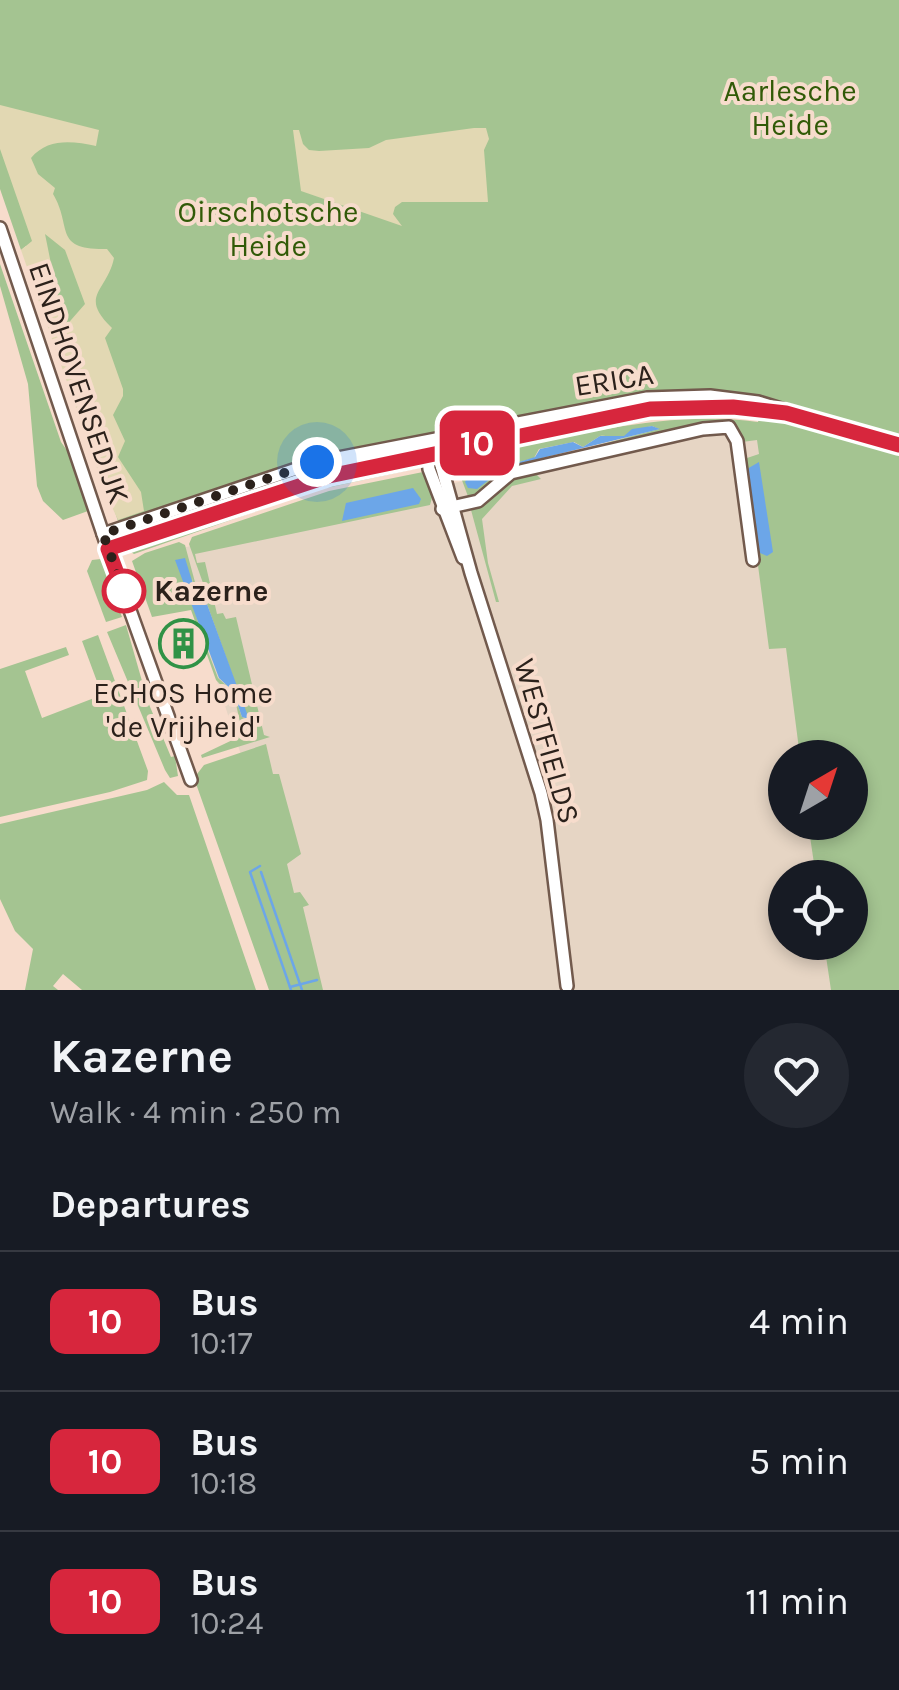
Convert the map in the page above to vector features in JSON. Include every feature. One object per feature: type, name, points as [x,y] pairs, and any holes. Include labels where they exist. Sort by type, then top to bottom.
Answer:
[{"type":"street","name":"EINDHOVENSEDIJK","points":[[0,228],[191,780]]},
{"type":"street","name":"ERICA","points":[[103,534],[317,462],[648,398],[758,402],[898,443]]},
{"type":"street","name":"ERICA","points":[[108,549],[329,476],[439,451],[676,406],[786,413]]},
{"type":"street","points":[[448,508],[478,501],[511,474],[703,428],[729,428],[737,442],[753,560]]},
{"type":"street","name":"WESTFIELDS","points":[[430,440],[439,451],[448,508]]},
{"type":"street","points":[[425,454],[430,440]]},
{"type":"street","name":"WESTFIELDS","points":[[425,454],[471,573],[547,820],[567,986]]},
{"type":"shaded area","points":[[714,421],[763,427],[810,740],[768,740],[768,840],[826,840],[828,860],[768,860],[768,960],[844,960],[848,990],[318,990],[174,550]]},
{"type":"green space","name":"Oirschotsche Heide","points":[[0,0],[899,0],[899,990],[831,990],[827,960],[868,960],[868,860],[813,860],[811,840],[868,840],[868,740],[798,740],[786,648],[769,649],[744,459],[759,454],[757,440],[742,442],[737,426],[718,421],[509,470],[483,493],[469,499],[457,467],[473,457],[615,427],[686,419],[758,422],[759,418],[706,414],[655,418],[499,446],[448,462],[455,452],[698,393],[355,451],[119,524],[26,246],[21,250],[0,189]],"holes":[[[652,426],[659,429],[465,480],[473,464],[510,458],[516,463],[534,458],[539,449],[574,442],[583,447],[600,436],[618,438]]]},
{"type":"green space","points":[[0,264],[88,511],[63,520],[43,501],[37,486],[28,384],[0,286]]},
{"type":"green space","points":[[409,448],[410,455],[129,539],[127,532],[322,463]]},
{"type":"green space","points":[[401,465],[419,468],[317,490],[134,554],[128,550],[330,481]]},
{"type":"green space","points":[[423,472],[433,494],[430,505],[195,554],[197,563],[205,562],[217,614],[223,613],[226,619],[236,617],[264,735],[270,737],[202,758],[201,755],[243,735],[235,700],[216,680],[191,610],[152,617],[132,561],[179,542],[185,545],[196,586],[203,583],[189,544],[192,537],[329,491]],"holes":[[[192,577],[207,604],[248,719],[242,717],[233,691],[218,678],[193,605]]]},
{"type":"green space","points":[[535,473],[541,479],[512,486],[482,519],[496,602],[471,510],[487,502],[511,479]]},
{"type":"green space","points":[[101,559],[122,617],[106,622],[87,571],[92,560]]},
{"type":"green space","points":[[126,625],[148,702],[171,757],[175,756],[178,776],[170,778],[165,770],[107,632]]},
{"type":"green space","points":[[98,635],[148,771],[147,780],[0,817],[0,669],[66,647],[69,655],[25,671],[42,718],[102,695],[82,641]]},
{"type":"green space","points":[[266,744],[273,774],[279,774],[301,854],[287,864],[294,893],[300,892],[309,905],[303,907],[323,990],[269,990],[194,778],[204,765]]},
{"type":"green space","points":[[164,782],[177,795],[189,795],[256,990],[82,990],[63,974],[53,986],[58,990],[25,990],[33,949],[15,931],[0,899],[0,824],[147,790]]},
{"type":"sand","points":[[0,105],[99,130],[96,146],[53,144],[31,158],[38,174],[55,188],[53,194],[71,241],[107,249],[114,258],[96,300],[102,317],[112,328],[105,338],[123,389],[113,415],[125,441],[118,457],[141,492],[144,511],[118,520],[106,494],[21,250],[32,241],[0,149]],"holes":[[[45,234],[65,250],[85,304],[64,328]]]},
{"type":"sand","points":[[486,128],[489,139],[484,150],[488,202],[402,202],[393,214],[402,226],[301,191],[293,130],[299,130],[309,150],[319,151],[369,148],[386,140]]},
{"type":"water","points":[[632,429],[660,429],[506,467],[477,489],[468,488],[465,482],[478,460],[506,455],[516,463],[535,457],[540,449],[573,442],[583,447],[600,436],[624,436]]},
{"type":"water","points":[[759,462],[773,552],[767,556],[758,552],[747,469]]},
{"type":"water","points":[[413,488],[421,499],[419,504],[342,521],[346,503]]},
{"type":"water","points":[[185,558],[193,584],[207,604],[249,719],[242,717],[233,691],[219,678],[175,560]]},
{"type":"waterway","points":[[260,866],[250,872],[291,990]]},
{"type":"waterway","points":[[261,872],[302,990]]},
{"type":"waterway","points":[[290,987],[317,980]]},
{"type":"bus line","name":"10","points":[[124,592],[108,549],[329,476],[650,409],[733,407],[786,413],[899,445]]},
{"type":"place","name":"Kazerne","points":[[124,591]]},
{"type":"place","name":"ECHOS Home 'de Vrijheid'","points":[[183,644]]},
{"type":"route","points":[[124,591],[103,534],[317,462]]},
{"type":"park label","name":"Aarlesche Heide","points":[[790,108]]}]
